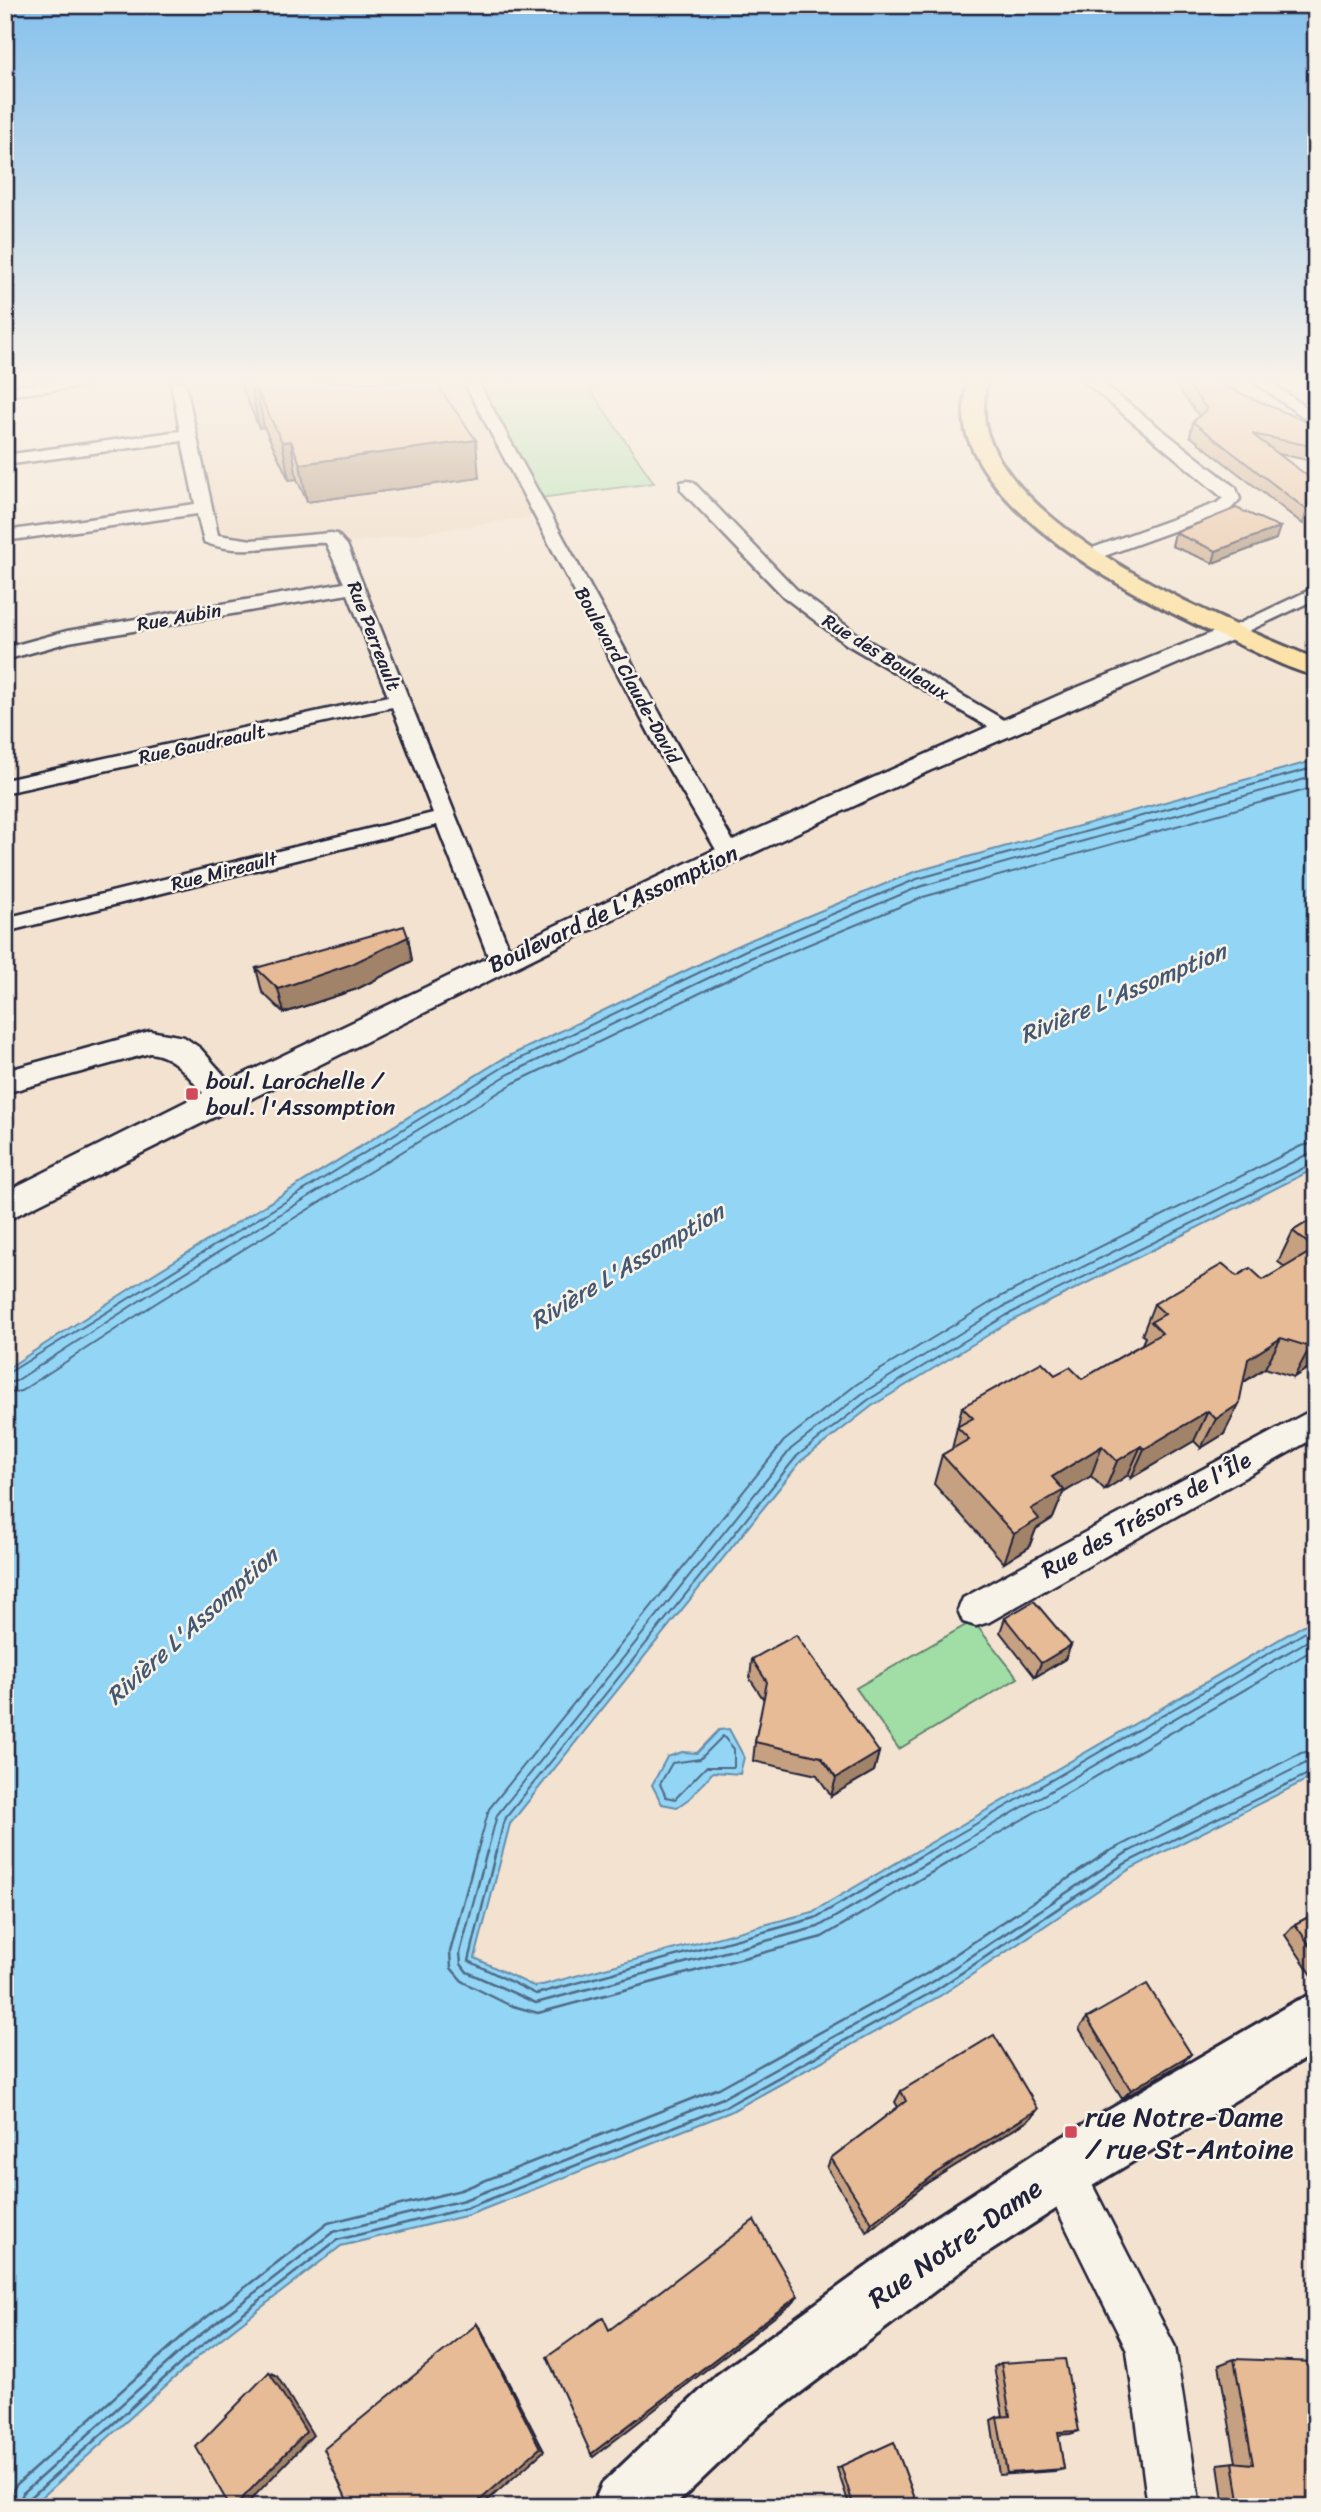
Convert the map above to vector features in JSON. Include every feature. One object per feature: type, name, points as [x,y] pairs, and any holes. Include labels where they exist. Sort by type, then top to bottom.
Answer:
[{"type":"main road","points":[[1020,499],[1090,555],[1231,632],[1316,668]]},
{"type":"main road","name":"Rue Notre-Dame","points":[[625,2507],[740,2398],[948,2244],[1061,2171],[1316,2021]]},
{"type":"street","name":"Rue Perreault","points":[[201,499],[209,538],[219,544],[236,546],[315,535],[331,538],[338,545],[502,961]]},
{"type":"street","name":"Boulevard Claude-David","points":[[534,499],[671,754],[730,855]]},
{"type":"street","name":"Rue des Bouleaux","points":[[700,499],[790,593],[853,640],[1004,729]]},
{"type":"street","points":[[1090,555],[1223,507],[1232,499]]},
{"type":"street","points":[[5,536],[203,508]]},
{"type":"street","name":"Rue Aubin","points":[[5,654],[67,637],[355,587]]},
{"type":"street","points":[[1231,632],[1316,592]]},
{"type":"street","name":"Boulevard de L'Assomption","points":[[5,1208],[224,1096],[502,961],[1004,729],[1231,632]]},
{"type":"street","name":"Rue Gaudreault","points":[[5,787],[398,700]]},
{"type":"street","name":"Rue Mireault","points":[[5,925],[443,817]]},
{"type":"street","points":[[5,1082],[150,1042],[173,1045],[189,1056],[224,1096]]},
{"type":"street","name":"Rue des Trésors de l'Île","points":[[976,1610],[1316,1421]]},
{"type":"street","points":[[1061,2171],[1151,2347],[1174,2507]]},
{"type":"shaded area","points":[[202,499],[532,499],[531,517],[338,545],[331,538],[236,546],[210,538]]},
{"type":"green space","points":[[973,1621],[1018,1678],[899,1749],[856,1688]]},
{"type":"water","name":"Rivière L'Assomption","points":[[1316,760],[1316,1168],[1011,1321],[872,1406],[801,1461],[510,1824],[475,1958],[535,1987],[812,1912],[1316,1618],[1316,1775],[1130,1869],[940,1996],[730,2112],[469,2215],[341,2246],[201,2354],[31,2507],[5,2507],[5,1370],[142,1281],[501,1060],[743,943],[914,872]]},
{"type":"water","points":[[729,1729],[744,1757],[740,1774],[713,1772],[690,1798],[677,1807],[662,1804],[652,1785],[667,1757],[682,1752],[697,1753],[719,1730]]},
{"type":"building","points":[[1293,499],[1308,499],[1307,510]]},
{"type":"building","points":[[1236,508],[1280,527],[1216,551],[1175,533]]},
{"type":"building","points":[[404,926],[408,937],[352,964],[278,989],[256,968]]},
{"type":"building","points":[[1316,1217],[1316,1343],[1310,1347],[1281,1338],[1248,1359],[1239,1404],[1216,1419],[1208,1411],[1144,1449],[1141,1446],[1117,1461],[1102,1446],[1052,1477],[1064,1490],[1031,1509],[1039,1519],[1014,1534],[942,1455],[969,1439],[957,1427],[973,1418],[962,1407],[1042,1362],[1055,1375],[1070,1367],[1082,1379],[1162,1333],[1151,1322],[1165,1314],[1154,1304],[1223,1264],[1237,1276],[1250,1268],[1263,1280],[1315,1249],[1293,1231]]},
{"type":"building","points":[[1034,1601],[1071,1645],[1041,1663],[1005,1618]]},
{"type":"building","points":[[796,1635],[879,1752],[836,1778],[821,1757],[755,1742],[767,1682],[752,1659]]},
{"type":"building","points":[[1316,1913],[1316,1954],[1295,1924]]},
{"type":"building","points":[[1147,1984],[1191,2054],[1131,2090],[1087,2018]]},
{"type":"building","points":[[994,2035],[1038,2109],[934,2174],[872,2223],[831,2158],[906,2101],[901,2091]]},
{"type":"building","points":[[754,2220],[798,2296],[591,2454],[547,2357],[603,2317],[609,2330]]},
{"type":"building","points":[[477,2324],[540,2448],[472,2507],[350,2507],[324,2449]]},
{"type":"building","points":[[1065,2359],[1079,2431],[1058,2432],[1064,2469],[1007,2473],[997,2417],[1010,2416],[1001,2363]]},
{"type":"building","points":[[1234,2359],[1316,2362],[1316,2507],[1240,2507],[1233,2462],[1253,2464]]},
{"type":"building","points":[[269,2372],[306,2432],[234,2507],[230,2507],[196,2447]]},
{"type":"building","points":[[894,2442],[918,2507],[854,2507],[841,2466]]},
{"type":"place","name":"boul. Larochelle / boul. l'Assomption","points":[[192,1094]]},
{"type":"place","name":"rue Notre-Dame / rue St-Antoine","points":[[1071,2132]]}]
